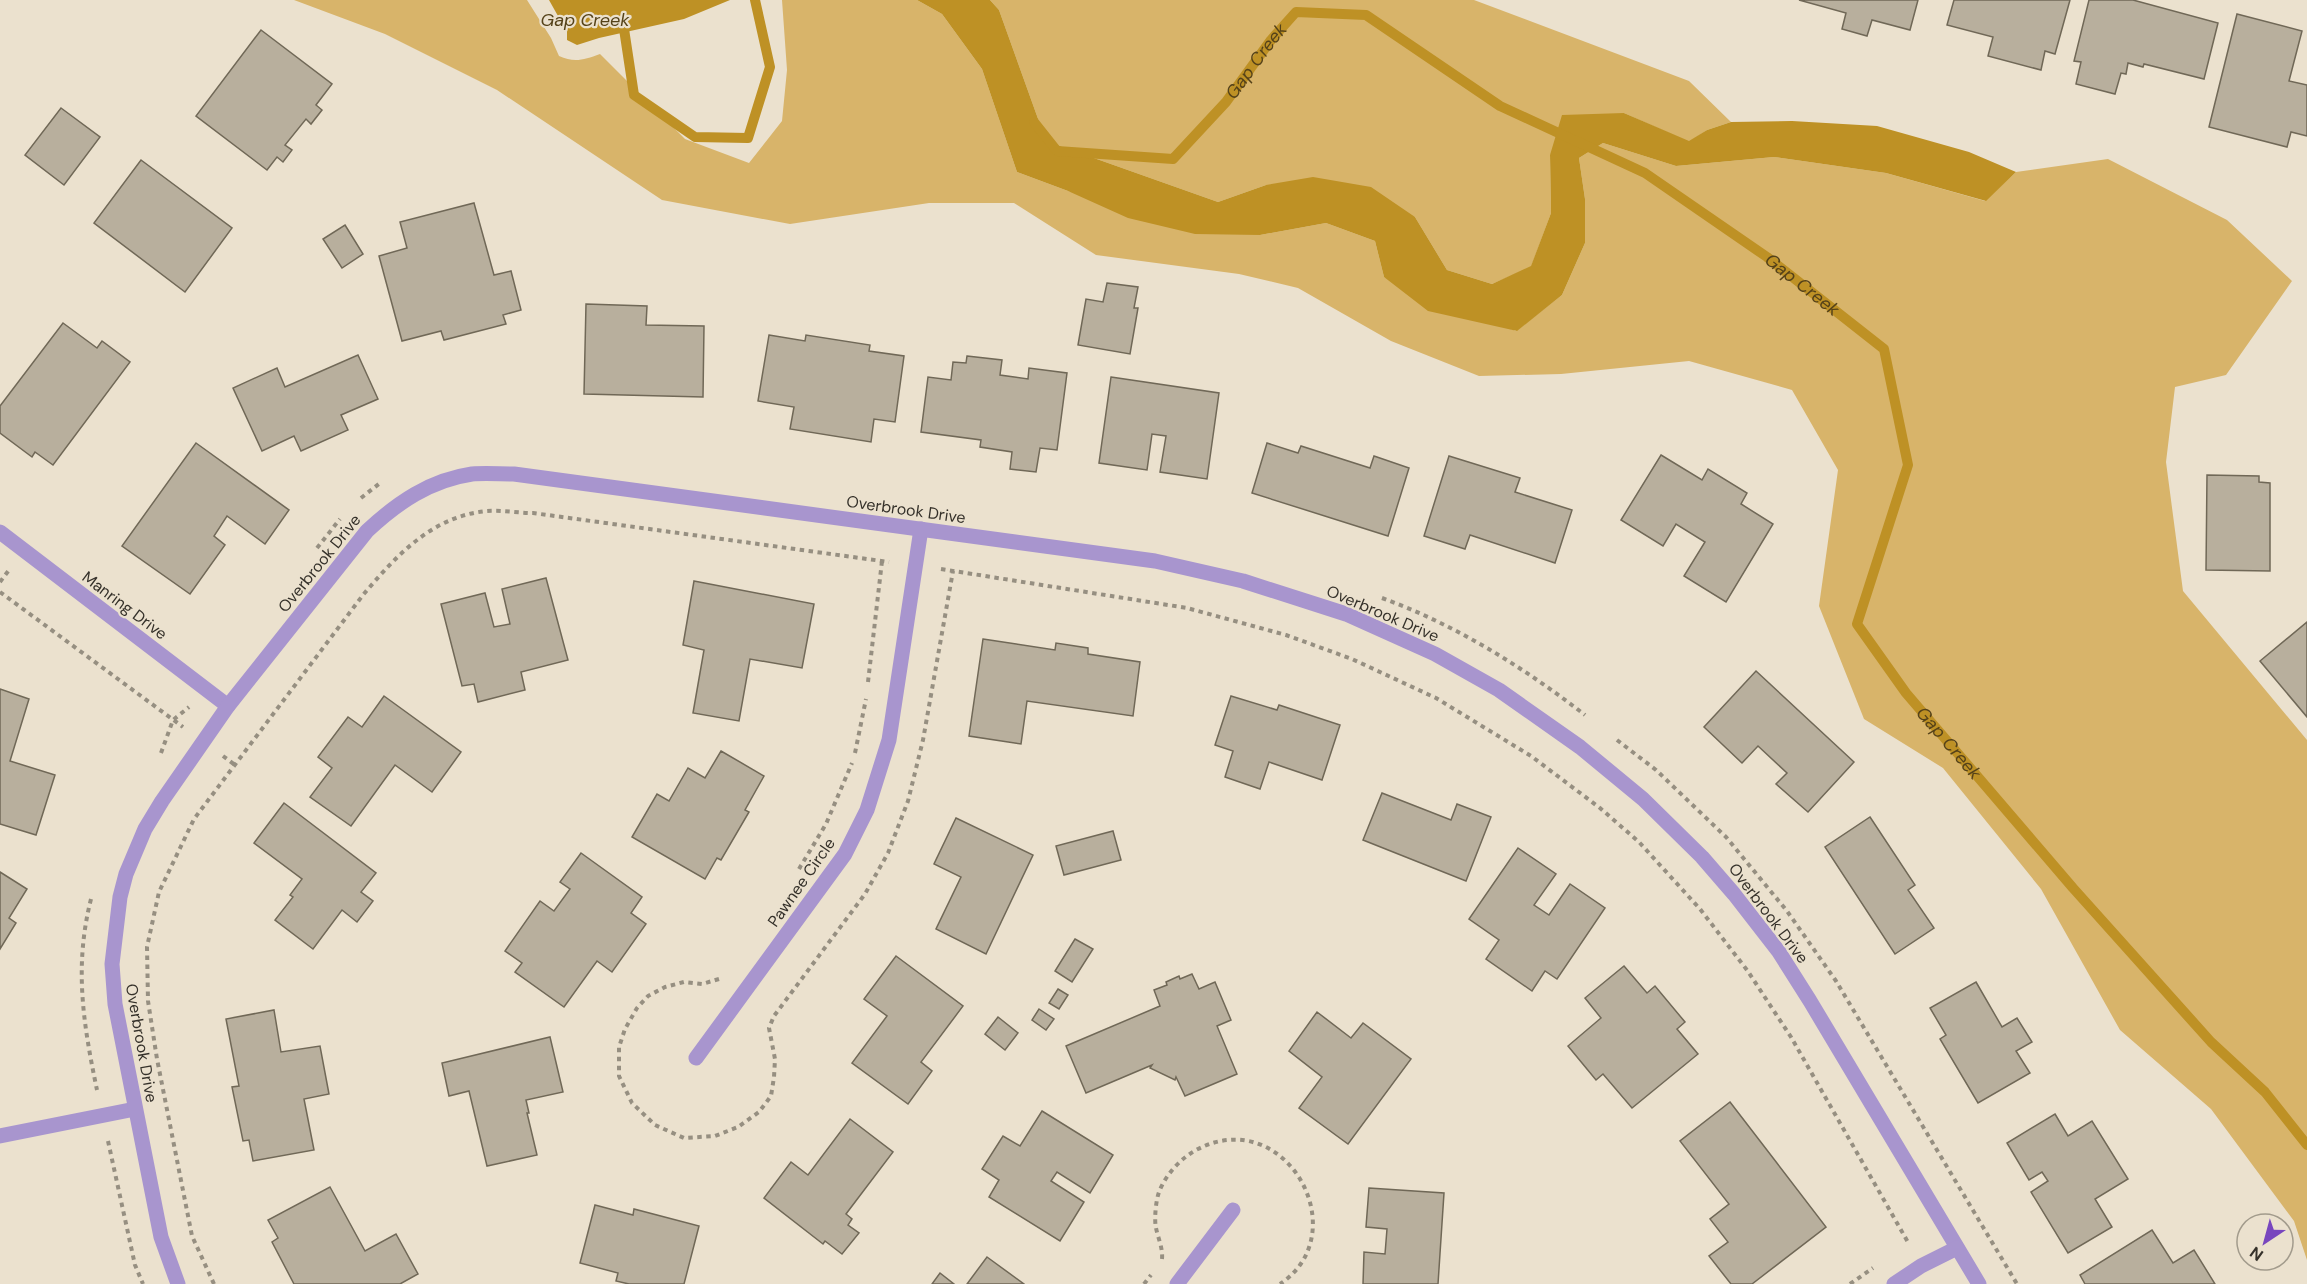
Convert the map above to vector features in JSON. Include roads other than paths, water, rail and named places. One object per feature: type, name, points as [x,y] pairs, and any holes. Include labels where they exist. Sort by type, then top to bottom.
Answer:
[{"type":"street","name":"Overbrook Drive","points":[[178,1284],[161,1238],[115,1004],[112,964],[120,897],[126,874],[145,830],[228,706],[367,531],[390,509],[409,497],[449,479],[473,474],[514,474],[1155,561],[1243,581],[1346,614],[1435,654],[1499,690],[1580,747],[1643,799],[1734,894],[1779,952],[1810,1000],[1979,1284]]},
{"type":"street","name":"Pawnee Circle","points":[[696,1058],[845,854],[867,810],[889,740],[921,529]]},
{"type":"street","name":"Manring Drive","points":[[0,532],[228,706]]},
{"type":"street","points":[[0,1136],[135,1109]]},
{"type":"street","points":[[1177,1284],[1233,1210]]},
{"type":"street","points":[[1894,1284],[1921,1266],[1957,1248]]},
{"type":"water","name":"Gap Creek","points":[[549,0],[730,0],[684,19],[577,45],[567,40],[567,32]]},
{"type":"water","points":[[917,0],[990,0],[999,10],[1046,141],[1218,202],[1266,185],[1313,177],[1371,187],[1415,217],[1447,270],[1492,284],[1531,266],[1551,213],[1550,155],[1562,115],[1624,113],[1689,141],[1707,130],[1731,122],[1792,121],[1877,126],[1969,152],[2016,172],[1986,201],[1886,173],[1774,157],[1676,166],[1603,143],[1579,158],[1585,199],[1585,243],[1562,295],[1517,331],[1428,311],[1384,277],[1375,241],[1326,223],[1260,235],[1195,234],[1128,218],[1068,191],[1017,172],[982,69],[942,14]]},
{"type":"waterway","points":[[616,21],[624,29],[634,95],[695,137],[748,138],[770,67],[755,0]]},
{"type":"waterway","name":"Gap Creek","points":[[1034,122],[1057,151],[1173,159],[1226,102],[1271,40],[1296,12],[1366,15],[1500,106],[1645,173],[1767,257],[1884,349],[1908,465],[1857,624],[1906,693],[2073,888],[2211,1042],[2265,1092],[2307,1145]]}]
